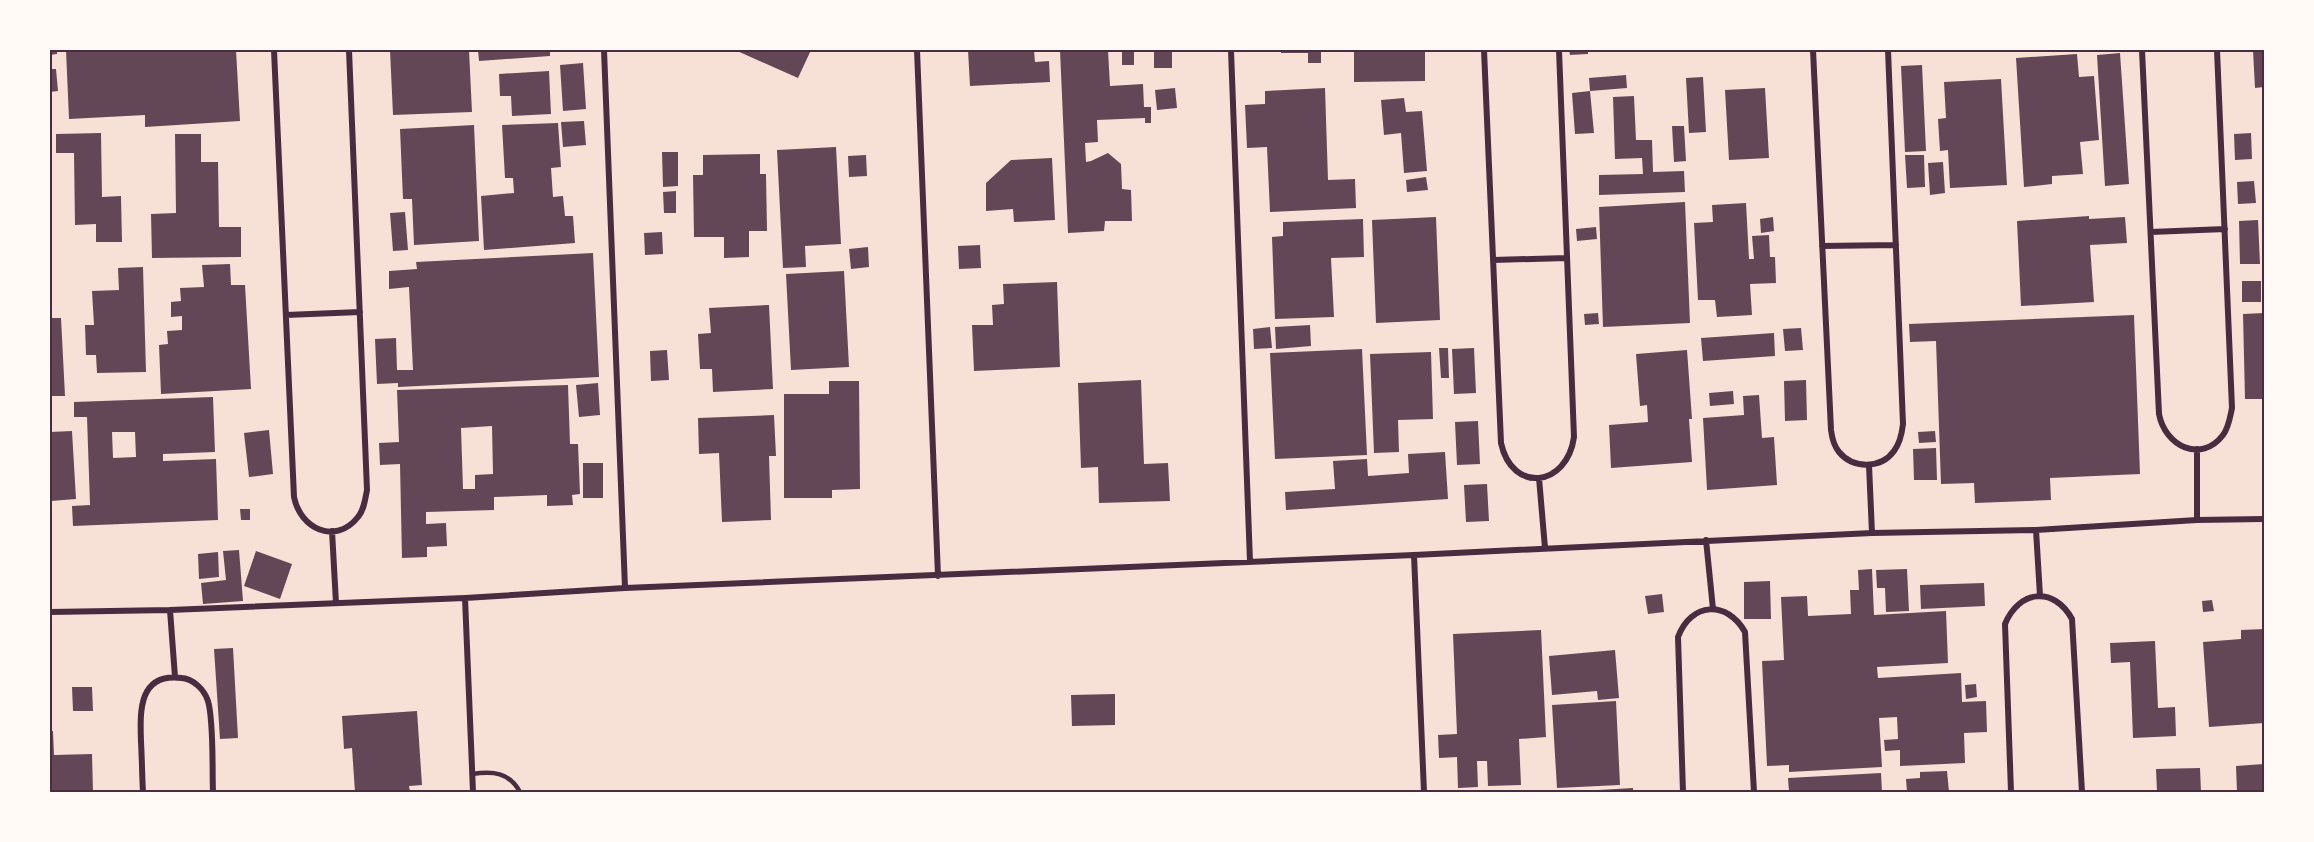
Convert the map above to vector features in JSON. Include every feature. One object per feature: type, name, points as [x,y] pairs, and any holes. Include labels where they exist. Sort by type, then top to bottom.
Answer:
[{"type":"street","points":[[274,50],[294,497],[296,508],[310,526],[332,531],[341,530],[357,518],[362,510],[367,490],[349,50]]},
{"type":"street","points":[[604,50],[625,588]]},
{"type":"street","points":[[917,50],[938,576]]},
{"type":"street","points":[[1231,50],[1250,562]]},
{"type":"street","points":[[1484,50],[1501,443],[1509,464],[1518,472],[1539,478],[1558,471],[1564,464],[1570,456],[1574,437],[1559,50]]},
{"type":"street","points":[[1813,50],[1830,430],[1838,452],[1857,464],[1869,465],[1887,458],[1894,452],[1899,443],[1903,424],[1888,50]]},
{"type":"street","points":[[2142,50],[2162,426],[2175,443],[2186,448],[2197,449],[2207,447],[2222,436],[2228,427],[2232,408],[2217,50]]},
{"type":"street","points":[[2151,232],[2224,229]]},
{"type":"street","points":[[1822,246],[1896,245]]},
{"type":"street","points":[[1493,260],[1567,258]]},
{"type":"street","points":[[286,315],[360,312]]},
{"type":"street","points":[[2197,449],[2197,519]]},
{"type":"street","points":[[1869,465],[1872,533]]},
{"type":"street","points":[[1539,478],[1545,548]]},
{"type":"street","points":[[50,612],[170,610],[465,598],[625,588],[1414,555],[1706,540],[1872,533],[2036,530],[2197,519],[2265,519]]},
{"type":"street","points":[[2036,530],[2040,596]]},
{"type":"street","points":[[332,531],[336,603]]},
{"type":"street","points":[[1706,540],[1713,609]]},
{"type":"street","points":[[1414,555],[1424,792]]},
{"type":"street","points":[[2011,792],[2005,624],[2015,606],[2023,600],[2040,596],[2052,598],[2061,603],[2072,619],[2082,792]]},
{"type":"street","points":[[465,598],[473,792]]},
{"type":"street","points":[[1683,792],[1678,637],[1688,619],[1696,613],[1713,609],[1725,611],[1733,616],[1745,632],[1754,792]]},
{"type":"street","points":[[170,610],[175,677]]},
{"type":"street","points":[[143,792],[141,704],[150,687],[158,681],[175,677],[187,679],[196,684],[207,699],[213,792]]},
{"type":"lane","points":[[472,774],[489,772],[504,775],[520,792]]},
{"type":"building","points":[[50,50],[57,50],[57,54],[50,55]]},
{"type":"building","points":[[66,50],[236,50],[240,121],[145,127],[145,115],[69,119]]},
{"type":"building","points":[[390,50],[469,50],[472,112],[393,115]]},
{"type":"building","points":[[478,50],[550,50],[550,56],[479,61]]},
{"type":"building","points":[[735,50],[811,50],[798,78]]},
{"type":"building","points":[[968,50],[1034,50],[1035,62],[1049,61],[1050,82],[970,86]]},
{"type":"building","points":[[1060,50],[1108,50],[1110,86],[1143,84],[1144,107],[1151,107],[1151,123],[1145,123],[1145,118],[1097,120],[1098,142],[1085,143],[1086,162],[1108,153],[1121,164],[1122,189],[1131,190],[1132,221],[1105,221],[1104,231],[1068,233]]},
{"type":"building","points":[[1122,50],[1134,50],[1134,65],[1122,65]]},
{"type":"building","points":[[1154,50],[1172,50],[1172,68],[1154,68]]},
{"type":"building","points":[[1281,50],[1321,50],[1321,63],[1308,63],[1308,53],[1281,53]]},
{"type":"building","points":[[1354,50],[1425,50],[1425,81],[1354,82]]},
{"type":"building","points":[[1569,50],[1588,50],[1588,54],[1570,55]]},
{"type":"building","points":[[2253,50],[2264,50],[2264,87],[2255,88]]},
{"type":"building","points":[[2120,53],[2129,184],[2105,186],[2097,55]]},
{"type":"building","points":[[2077,54],[2079,77],[2094,76],[2099,140],[2080,142],[2083,174],[2052,176],[2052,184],[2024,187],[2016,58]]},
{"type":"building","points":[[583,63],[586,109],[563,111],[560,65]]},
{"type":"building","points":[[1922,65],[1926,151],[1905,152],[1901,66]]},
{"type":"building","points":[[50,69],[56,69],[58,91],[50,92]]},
{"type":"building","points":[[549,71],[551,114],[512,116],[511,96],[500,96],[499,74]]},
{"type":"building","points":[[1626,75],[1627,88],[1590,91],[1589,78]]},
{"type":"building","points":[[1703,77],[1706,132],[1689,133],[1686,78]]},
{"type":"building","points":[[2001,79],[2007,185],[1950,188],[1948,150],[1940,151],[1938,119],[1946,118],[1944,82]]},
{"type":"building","points":[[1175,88],[1177,108],[1157,110],[1155,90]]},
{"type":"building","points":[[1325,88],[1328,180],[1355,179],[1356,208],[1270,212],[1267,147],[1247,148],[1245,105],[1265,104],[1265,91]]},
{"type":"building","points":[[1765,88],[1769,158],[1729,160],[1725,90]]},
{"type":"building","points":[[1590,91],[1594,133],[1575,134],[1572,93]]},
{"type":"building","points":[[1634,96],[1636,140],[1652,140],[1653,172],[1684,171],[1685,192],[1599,195],[1599,175],[1643,174],[1642,158],[1615,159],[1613,97]]},
{"type":"building","points":[[1404,98],[1406,112],[1422,111],[1427,171],[1404,173],[1401,133],[1384,135],[1381,100]]},
{"type":"building","points":[[584,121],[586,145],[563,147],[561,122]]},
{"type":"building","points":[[558,123],[561,167],[551,168],[553,197],[563,196],[565,216],[573,216],[575,243],[484,250],[481,196],[514,193],[513,178],[505,178],[502,125]]},
{"type":"building","points":[[474,125],[479,241],[414,245],[412,199],[403,199],[400,129]]},
{"type":"building","points":[[1672,126],[1684,126],[1686,161],[1674,162]]},
{"type":"building","points":[[101,133],[102,197],[121,196],[122,242],[96,242],[96,224],[75,225],[74,153],[56,153],[56,134]]},
{"type":"building","points":[[2251,133],[2252,159],[2235,160],[2234,134]]},
{"type":"building","points":[[175,134],[201,134],[201,162],[218,162],[219,227],[241,227],[241,257],[152,258],[151,214],[176,213]]},
{"type":"building","points":[[836,147],[841,244],[805,246],[806,267],[783,268],[777,150]]},
{"type":"building","points":[[662,152],[678,152],[678,186],[663,187]]},
{"type":"building","points":[[760,154],[760,174],[766,174],[767,231],[749,231],[749,257],[724,258],[724,237],[694,237],[693,175],[703,175],[703,155]]},
{"type":"building","points":[[866,155],[867,176],[849,177],[848,156]]},
{"type":"building","points":[[1905,155],[1924,155],[1925,187],[1907,188]]},
{"type":"building","points":[[1052,158],[1055,220],[1014,222],[1013,209],[986,211],[986,183],[1011,160]]},
{"type":"building","points":[[1943,162],[1945,193],[1930,195],[1928,163]]},
{"type":"building","points":[[1426,177],[1428,190],[1407,192],[1406,180]]},
{"type":"building","points":[[2254,181],[2256,203],[2238,204],[2237,182]]},
{"type":"building","points":[[676,191],[676,213],[664,213],[663,192]]},
{"type":"building","points":[[1685,202],[1690,323],[1603,327],[1599,207]]},
{"type":"building","points":[[1746,203],[1749,259],[1754,259],[1752,236],[1769,235],[1770,257],[1775,257],[1776,283],[1750,284],[1752,315],[1717,317],[1715,300],[1698,300],[1694,223],[1713,222],[1712,205]]},
{"type":"building","points":[[405,212],[408,250],[393,251],[390,213]]},
{"type":"building","points":[[2089,216],[2089,219],[2125,217],[2127,243],[2090,245],[2094,302],[2021,306],[2017,221]]},
{"type":"building","points":[[1436,217],[1440,320],[1376,323],[1372,220]]},
{"type":"building","points":[[1773,217],[1774,231],[1761,233],[1760,219]]},
{"type":"building","points":[[1363,219],[1364,257],[1331,258],[1334,317],[1275,319],[1272,237],[1283,236],[1283,222]]},
{"type":"building","points":[[2258,220],[2260,264],[2240,264],[2239,221]]},
{"type":"building","points":[[1596,227],[1597,239],[1577,241],[1576,229]]},
{"type":"building","points":[[662,232],[663,254],[645,255],[644,233]]},
{"type":"building","points":[[980,245],[981,268],[959,269],[958,246]]},
{"type":"building","points":[[868,247],[869,267],[851,269],[849,249]]},
{"type":"building","points":[[593,253],[599,377],[398,387],[398,383],[377,384],[375,339],[396,338],[397,370],[413,370],[409,287],[389,289],[389,271],[417,269],[416,262]]},
{"type":"building","points":[[230,264],[231,285],[245,285],[251,389],[161,394],[159,345],[168,344],[167,331],[182,330],[182,316],[171,317],[171,302],[181,301],[180,288],[204,287],[202,265]]},
{"type":"building","points":[[143,267],[146,372],[97,373],[96,355],[86,355],[85,325],[94,325],[92,291],[119,290],[118,268]]},
{"type":"building","points":[[844,271],[849,367],[791,370],[786,274]]},
{"type":"building","points":[[2242,281],[2261,281],[2261,302],[2242,302]]},
{"type":"building","points":[[1057,282],[1060,367],[974,371],[972,325],[993,325],[992,305],[1004,304],[1003,284]]},
{"type":"building","points":[[769,305],[773,389],[713,392],[712,369],[700,369],[698,334],[711,333],[709,308]]},
{"type":"building","points":[[1598,313],[1599,324],[1585,325],[1584,314]]},
{"type":"building","points":[[2264,313],[2264,399],[2245,399],[2243,314]]},
{"type":"building","points":[[2134,315],[2140,474],[2050,478],[2051,500],[1975,503],[1974,483],[1941,484],[1936,341],[1910,342],[1909,324]]},
{"type":"building","points":[[50,318],[61,318],[65,396],[50,396]]},
{"type":"building","points":[[1310,325],[1311,346],[1276,349],[1275,327]]},
{"type":"building","points":[[1270,327],[1272,348],[1254,349],[1253,329]]},
{"type":"building","points":[[1801,328],[1803,350],[1785,351],[1783,329]]},
{"type":"building","points":[[1774,333],[1775,356],[1703,361],[1701,338]]},
{"type":"building","points":[[1439,348],[1448,348],[1449,378],[1441,378]]},
{"type":"building","points":[[1474,348],[1476,393],[1454,394],[1452,349]]},
{"type":"building","points":[[1362,349],[1367,455],[1275,459],[1270,353]]},
{"type":"building","points":[[667,350],[669,380],[651,381],[650,351]]},
{"type":"building","points":[[1687,350],[1692,419],[1689,419],[1692,462],[1611,468],[1609,425],[1648,422],[1647,405],[1640,406],[1636,354]]},
{"type":"building","points":[[1431,352],[1433,419],[1398,420],[1399,452],[1374,453],[1370,354]]},
{"type":"building","points":[[1141,380],[1144,464],[1168,463],[1170,501],[1099,503],[1098,467],[1081,468],[1078,383]]},
{"type":"building","points":[[1806,380],[1807,420],[1785,421],[1784,381]]},
{"type":"building","points":[[829,381],[859,381],[860,489],[832,490],[832,498],[784,498],[784,394],[829,394]]},
{"type":"building","points":[[598,383],[600,415],[579,417],[576,385]]},
{"type":"building","points":[[568,385],[570,444],[578,444],[580,494],[572,495],[573,505],[547,506],[547,495],[494,497],[494,510],[426,512],[426,524],[446,523],[447,546],[427,547],[427,557],[402,558],[400,464],[380,465],[379,443],[399,442],[397,390]],"holes":[[[492,426],[493,474],[475,475],[475,489],[463,489],[461,428]]]},
{"type":"building","points":[[1733,391],[1734,404],[1710,406],[1709,393]]},
{"type":"building","points":[[1759,395],[1762,438],[1774,437],[1777,485],[1707,490],[1703,418],[1744,415],[1743,396]]},
{"type":"building","points":[[213,397],[215,452],[163,454],[163,461],[216,459],[218,520],[73,526],[72,506],[90,505],[87,417],[74,417],[74,402]],"holes":[[[112,432],[135,432],[136,457],[113,458]]]},
{"type":"building","points":[[774,415],[776,456],[769,456],[771,520],[722,522],[719,453],[699,454],[698,418]]},
{"type":"building","points":[[1478,421],[1480,464],[1457,465],[1455,422]]},
{"type":"building","points":[[269,430],[273,474],[249,477],[244,433]]},
{"type":"building","points":[[72,431],[76,499],[51,501],[50,432]]},
{"type":"building","points":[[1935,431],[1936,442],[1919,443],[1918,432]]},
{"type":"building","points":[[1936,448],[1937,480],[1914,480],[1913,449]]},
{"type":"building","points":[[1445,452],[1448,499],[1286,510],[1285,492],[1335,489],[1333,461],[1367,459],[1368,476],[1409,473],[1408,454]]},
{"type":"building","points":[[583,463],[603,463],[603,498],[583,498]]},
{"type":"building","points":[[1487,484],[1489,521],[1466,522],[1464,485]]},
{"type":"building","points":[[240,509],[250,509],[250,520],[241,520]]},
{"type":"building","points":[[239,550],[243,601],[203,604],[201,583],[226,580],[223,551]]},
{"type":"building","points":[[256,551],[292,564],[280,599],[244,586]]},
{"type":"building","points":[[218,552],[219,577],[199,579],[198,554]]},
{"type":"building","points":[[1872,569],[1874,615],[1946,611],[1948,663],[1877,667],[1878,678],[1961,673],[1962,702],[1986,701],[1987,732],[1964,733],[1965,763],[1900,766],[1900,750],[1885,751],[1884,740],[1898,739],[1897,717],[1879,718],[1882,767],[1789,772],[1789,765],[1767,766],[1762,661],[1784,660],[1781,597],[1807,596],[1808,616],[1851,614],[1850,590],[1859,590],[1858,570]]},
{"type":"building","points":[[1907,569],[1909,611],[1886,612],[1885,588],[1877,588],[1876,570]]},
{"type":"building","points":[[1770,581],[1771,619],[1744,619],[1744,582]]},
{"type":"building","points":[[1984,583],[1985,606],[1921,609],[1920,585]]},
{"type":"building","points":[[1662,594],[1664,612],[1648,614],[1645,596]]},
{"type":"building","points":[[2212,600],[2214,611],[2203,612],[2202,601]]},
{"type":"building","points":[[2264,629],[2264,723],[2209,727],[2203,642],[2241,639],[2241,630]]},
{"type":"building","points":[[1541,630],[1546,737],[1519,739],[1521,785],[1488,786],[1487,761],[1477,761],[1478,787],[1458,788],[1457,757],[1439,758],[1438,735],[1457,734],[1453,634]]},
{"type":"building","points":[[2155,641],[2158,708],[2175,707],[2176,736],[2133,738],[2130,662],[2111,663],[2110,643]]},
{"type":"building","points":[[233,648],[238,738],[220,739],[214,649]]},
{"type":"building","points":[[1615,650],[1619,698],[1598,700],[1597,691],[1552,695],[1549,656]]},
{"type":"building","points":[[1976,684],[1977,697],[1966,699],[1965,685]]},
{"type":"building","points":[[72,687],[92,687],[93,711],[73,711]]},
{"type":"building","points":[[1115,694],[1115,725],[1072,726],[1071,695]]},
{"type":"building","points":[[1616,701],[1620,785],[1557,788],[1552,705]]},
{"type":"building","points":[[417,711],[422,785],[409,786],[410,792],[355,792],[352,748],[344,749],[342,716]]},
{"type":"building","points":[[50,731],[53,731],[54,755],[92,754],[93,792],[50,792]]},
{"type":"building","points":[[2264,764],[2264,792],[2237,792],[2236,766]]},
{"type":"building","points":[[2200,768],[2201,792],[2157,792],[2156,769]]},
{"type":"building","points":[[1947,771],[1949,792],[1907,792],[1906,779],[1920,778],[1920,772]]},
{"type":"building","points":[[1881,773],[1882,792],[1789,792],[1788,778]]},
{"type":"building","points":[[1633,788],[1633,792],[1581,792],[1581,791]]}]
